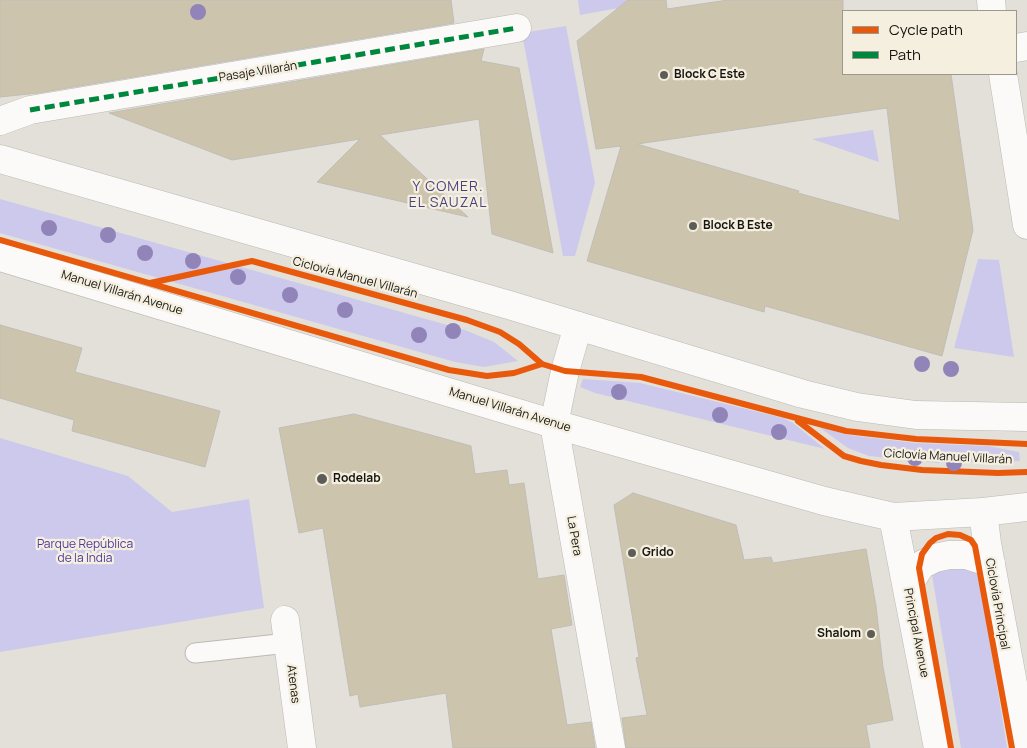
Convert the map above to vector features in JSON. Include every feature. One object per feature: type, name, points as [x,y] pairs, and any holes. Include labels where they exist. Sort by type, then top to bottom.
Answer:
[{"type":"main road","name":"Pasaje Villarán","points":[[0,121],[30,110],[517,28]]},
{"type":"main road","points":[[1003,75],[1027,226]]},
{"type":"main road","points":[[0,159],[578,326],[803,394],[857,407],[916,415],[1027,417]]},
{"type":"main road","name":"Manuel Villarán Avenue","points":[[0,257],[554,424],[824,501],[893,517],[983,512],[1027,507]]},
{"type":"main road","name":"La Pera","points":[[578,326],[565,371],[554,424],[611,748]]},
{"type":"main road","points":[[983,512],[1025,748]]},
{"type":"main road","name":"Principal Avenue","points":[[893,517],[938,748]]},
{"type":"main road","points":[[907,588],[918,568],[935,558],[949,555],[966,555],[991,563]]},
{"type":"main road","name":"Atenas","points":[[286,632],[302,748]]},
{"type":"lane","points":[[195,653],[286,632]]},
{"type":"green space","points":[[578,0],[662,0],[580,15]]},
{"type":"green space","points":[[566,26],[595,183],[575,256],[563,256],[522,33]]},
{"type":"green space","points":[[873,130],[879,162],[812,139]]},
{"type":"green space","points":[[0,199],[465,330],[494,342],[518,361],[484,367],[455,362],[0,233]]},
{"type":"green space","points":[[978,259],[999,260],[1014,357],[954,348]]},
{"type":"green space","points":[[583,379],[640,383],[783,418],[793,423],[825,449],[595,393],[580,387]]},
{"type":"green space","points":[[819,427],[848,435],[915,443],[988,446],[1019,452],[1020,461],[939,463],[869,456],[848,448]]},
{"type":"green space","name":"Parque República de la India","points":[[0,438],[128,476],[172,512],[249,499],[264,608],[0,652]]},
{"type":"green space","points":[[947,560],[973,563],[981,586],[1007,748],[961,748],[932,575]]},
{"type":"building","points":[[0,0],[451,0],[454,23],[38,93],[0,97]]},
{"type":"building","points":[[628,0],[666,0],[667,9],[728,0],[843,0],[842,75],[951,75],[973,230],[942,356],[765,306],[764,312],[587,261],[621,146],[596,149],[577,41]],"holes":[[[887,108],[900,221],[798,193],[799,191],[637,144]]]},
{"type":"building","points":[[484,49],[481,61],[519,68],[553,253],[492,234],[479,119],[380,135],[468,217],[317,182],[360,139],[232,160],[109,113]]},
{"type":"building","points":[[0,325],[82,348],[75,372],[220,411],[205,467],[72,431],[74,420],[0,398]]},
{"type":"building","points":[[354,414],[471,446],[475,474],[507,470],[509,485],[524,483],[538,579],[564,575],[572,625],[551,629],[567,725],[591,722],[595,748],[453,748],[446,693],[360,707],[358,694],[350,696],[323,528],[299,533],[279,428]]},
{"type":"building","points":[[633,493],[736,525],[744,560],[771,557],[773,563],[866,549],[876,606],[883,667],[893,720],[866,725],[870,748],[626,748],[622,718],[647,715],[636,658],[639,657],[614,505]]},
{"type":"marked path","points":[[30,110],[517,28]]},
{"type":"cycle path","points":[[0,240],[449,370],[487,376],[514,373],[542,364]]},
{"type":"cycle path","name":"Ciclovía Manuel Villarán","points":[[150,283],[252,261],[467,320],[500,332],[519,344],[542,364],[565,371],[641,377],[846,431],[916,439],[1027,444]]},
{"type":"cycle path","name":"Ciclovía Manuel Villarán","points":[[798,421],[844,456],[861,461],[922,470],[998,473],[1027,472]]},
{"type":"cycle path","name":"Ciclovía Principal","points":[[951,748],[919,568],[922,554],[930,543],[936,538],[948,534],[960,535],[971,540],[975,546],[1012,748]]},
{"type":"place","name":"Block C Este","points":[[664,75]]},
{"type":"place","name":"Block B Este","points":[[693,226]]},
{"type":"place","name":"Rodelab","points":[[322,479]]},
{"type":"place","name":"Grido","points":[[632,553]]},
{"type":"place","name":"Shalom","points":[[871,634]]},
{"type":"district","name":"Y COMER. EL SAUZAL","points":[[448,196]]}]
